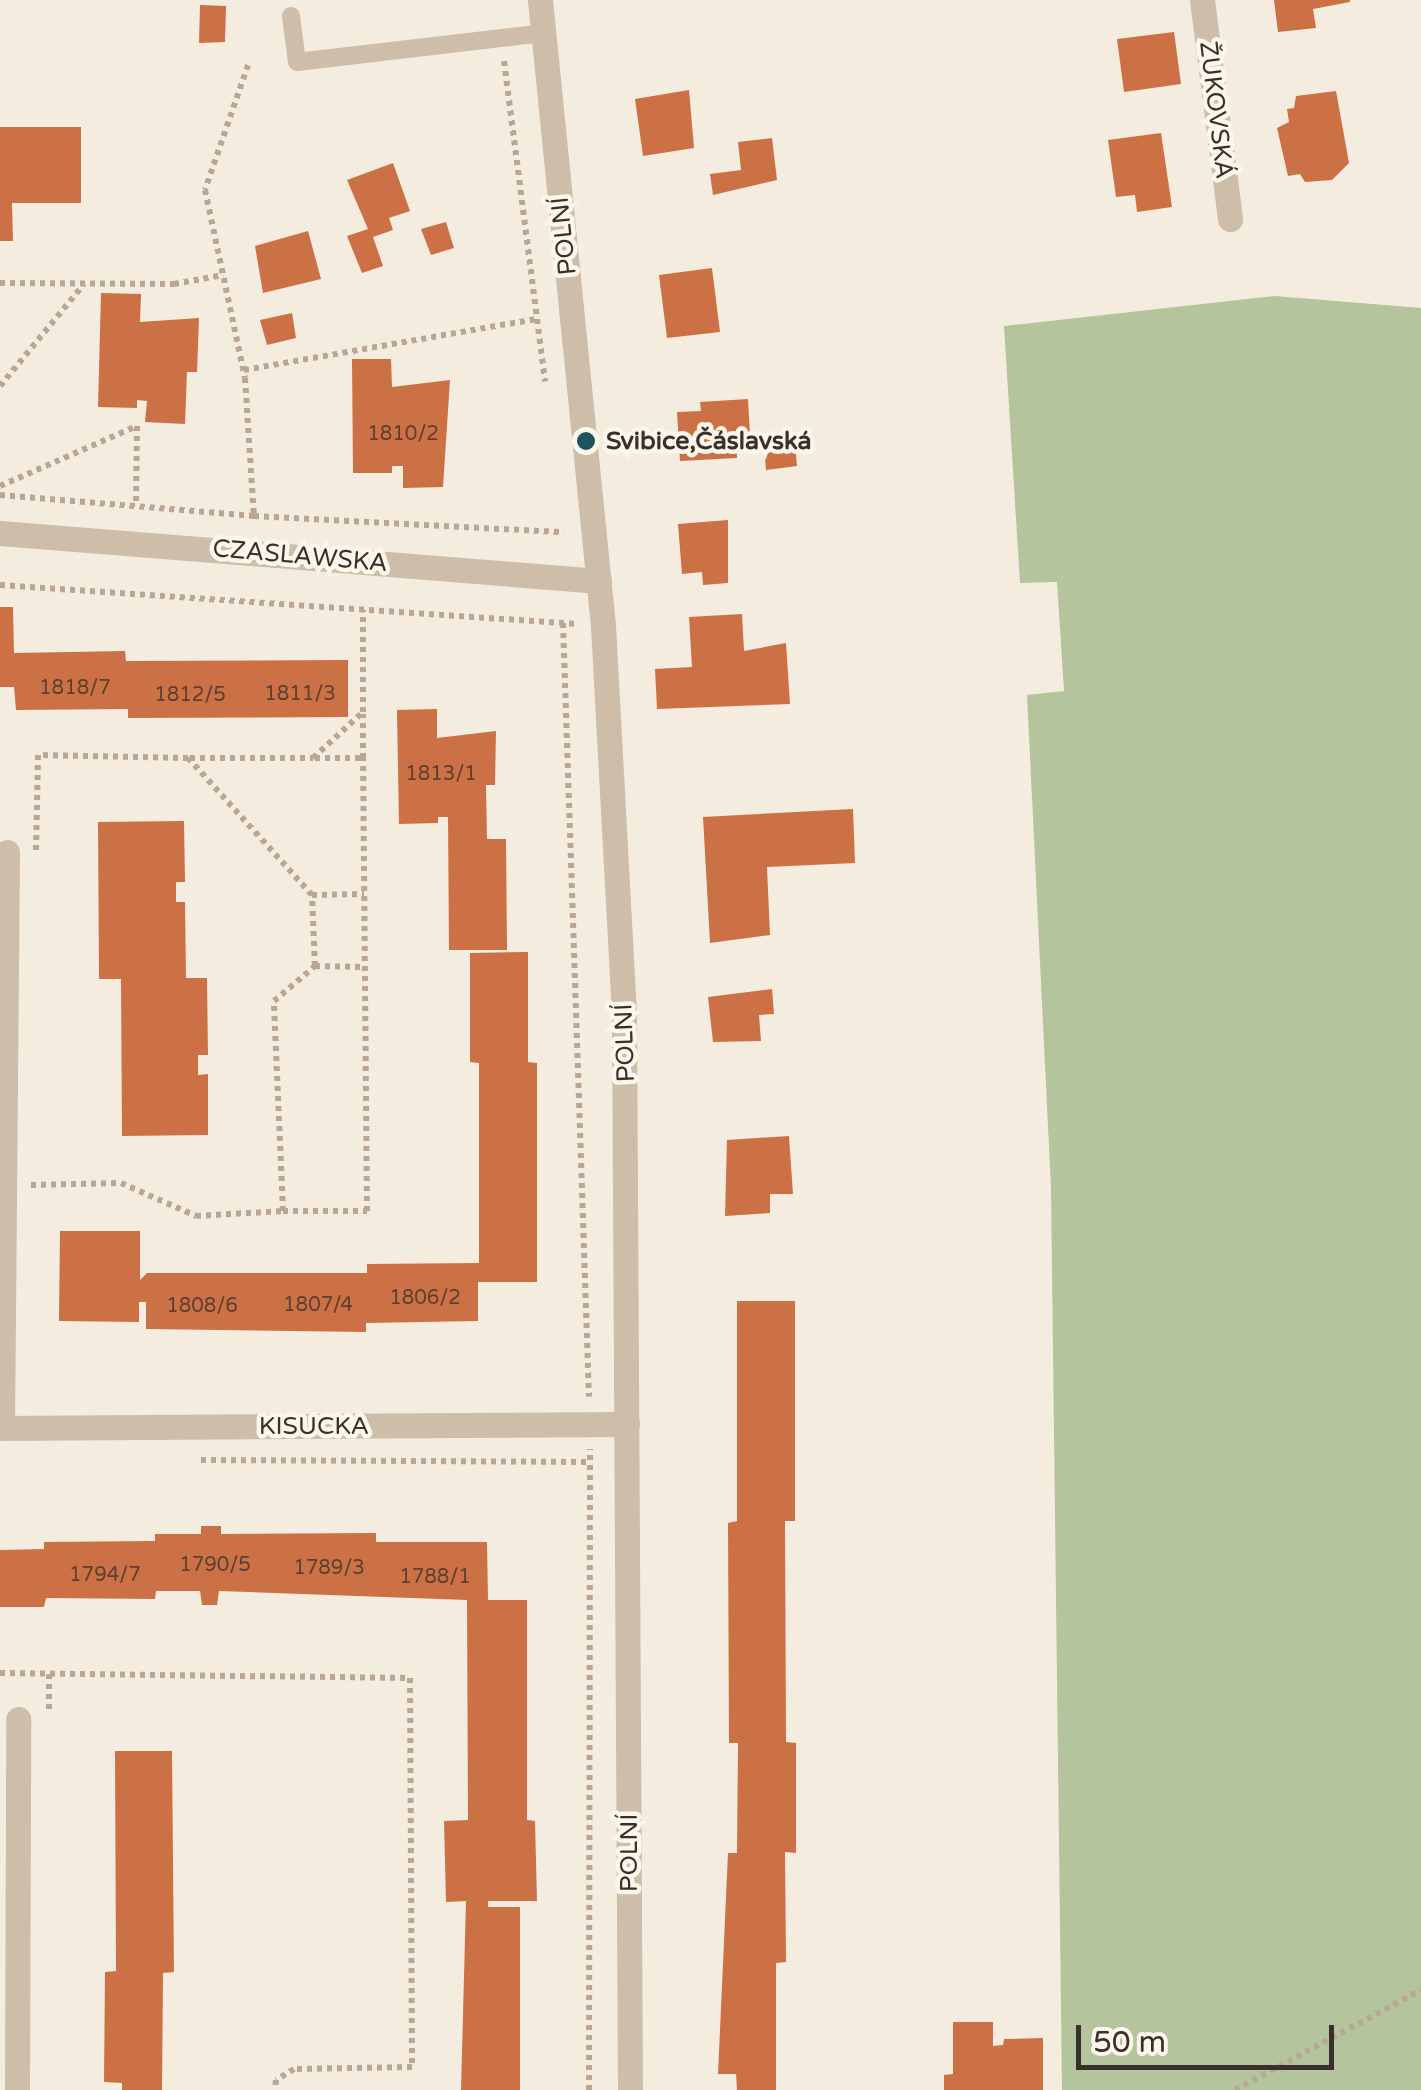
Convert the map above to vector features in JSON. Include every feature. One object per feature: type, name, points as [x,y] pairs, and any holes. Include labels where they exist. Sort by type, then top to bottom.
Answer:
[{"type":"street","name":"POLNÍ","points":[[540,0],[603,626],[625,1055],[630,2090]]},
{"type":"street","name":"ŽUKOVSKÁ","points":[[1202,0],[1230,219]]},
{"type":"street","name":"CZASLAWSKA","points":[[0,533],[599,580]]},
{"type":"street","name":"KISUCKA","points":[[7,852],[1,1428],[627,1424]]},
{"type":"street","points":[[17,2090],[18,1719]]},
{"type":"lane","points":[[290,16],[297,62],[542,33]]},
{"type":"path","points":[[501,38],[547,396]]},
{"type":"path","points":[[248,65],[205,190],[244,370],[254,516]]},
{"type":"path","points":[[0,282],[174,284],[223,275]]},
{"type":"path","points":[[0,386],[85,284]]},
{"type":"path","points":[[244,370],[537,319]]},
{"type":"path","points":[[0,486],[137,426],[136,506]]},
{"type":"path","points":[[0,494],[254,516],[564,532],[562,512]]},
{"type":"path","points":[[0,586],[603,626]]},
{"type":"path","points":[[4,1185],[121,1183],[196,1216],[367,1211],[364,610]]},
{"type":"path","points":[[563,624],[590,1424],[589,2090]]},
{"type":"path","points":[[313,758],[363,712]]},
{"type":"path","points":[[7,852],[40,850],[38,755],[363,758]]},
{"type":"path","points":[[188,758],[312,895],[315,966]]},
{"type":"path","points":[[312,895],[364,894]]},
{"type":"path","points":[[283,1211],[274,1001],[315,966],[365,967]]},
{"type":"path","points":[[196,1460],[590,1462]]},
{"type":"path","points":[[0,1674],[410,1678],[412,2066],[294,2070],[276,2080],[275,2090]]},
{"type":"path","points":[[1236,2090],[1421,1990]]},
{"type":"green space","points":[[1275,296],[1421,308],[1421,2090],[1062,2090],[1051,1188],[1027,695],[1064,691],[1057,582],[1020,583],[1004,326]]},
{"type":"building","points":[[1274,0],[1350,2],[1313,9],[1316,28],[1278,32]]},
{"type":"building","points":[[200,5],[226,6],[225,42],[199,43]]},
{"type":"building","points":[[1174,32],[1181,84],[1124,92],[1117,39]]},
{"type":"building","points":[[689,90],[694,148],[643,156],[635,99]]},
{"type":"building","points":[[1336,91],[1349,163],[1332,180],[1305,182],[1300,174],[1288,176],[1277,128],[1289,122],[1287,109],[1294,108],[1296,96]]},
{"type":"building","points":[[0,127],[81,127],[81,203],[12,203],[13,241],[0,241]]},
{"type":"building","points":[[1161,133],[1172,207],[1137,212],[1135,195],[1116,197],[1108,140]]},
{"type":"building","points":[[772,138],[777,180],[713,195],[710,174],[741,170],[738,142]]},
{"type":"building","points":[[393,163],[410,211],[389,218],[393,230],[373,237],[383,266],[362,273],[347,236],[368,229],[347,180]]},
{"type":"building","points":[[446,222],[454,248],[431,255],[421,229]]},
{"type":"building","points":[[308,231],[321,279],[263,293],[255,246]]},
{"type":"building","points":[[712,268],[720,332],[667,338],[659,275]]},
{"type":"building","points":[[101,293],[141,294],[140,322],[199,318],[197,372],[187,372],[185,424],[145,422],[147,401],[137,400],[137,408],[98,407]]},
{"type":"building","points":[[292,313],[296,338],[267,345],[260,320]]},
{"type":"building","points":[[352,359],[391,359],[392,387],[450,380],[443,487],[403,488],[403,466],[392,466],[392,473],[353,473]]},
{"type":"building","points":[[748,399],[750,435],[736,436],[737,458],[680,461],[677,412],[701,411],[700,402]]},
{"type":"building","points":[[794,431],[797,466],[766,470],[763,433]]},
{"type":"building","points":[[728,520],[728,583],[703,585],[702,572],[682,574],[678,524]]},
{"type":"building","points":[[0,607],[13,607],[14,653],[125,651],[126,661],[348,660],[348,717],[128,718],[128,709],[16,710],[14,687],[0,687]]},
{"type":"building","points":[[742,614],[744,651],[786,643],[790,704],[657,709],[655,669],[692,667],[689,617]]},
{"type":"building","points":[[437,709],[437,738],[496,731],[495,785],[486,785],[487,839],[506,839],[507,950],[449,950],[448,817],[438,817],[438,823],[399,824],[397,710]]},
{"type":"building","points":[[853,809],[855,863],[767,867],[770,935],[710,943],[703,817]]},
{"type":"building","points":[[184,821],[185,882],[176,882],[176,902],[185,902],[186,978],[207,978],[208,1055],[198,1055],[198,1075],[208,1074],[208,1135],[122,1136],[121,979],[99,979],[98,822]]},
{"type":"building","points":[[528,952],[528,1062],[537,1063],[537,1282],[478,1282],[478,1321],[366,1323],[366,1332],[146,1329],[146,1302],[139,1302],[139,1322],[59,1321],[60,1231],[140,1231],[140,1280],[147,1273],[367,1273],[367,1264],[479,1263],[479,1063],[470,1062],[470,953]]},
{"type":"building","points":[[772,989],[774,1014],[759,1015],[761,1041],[713,1042],[708,997]]},
{"type":"building","points":[[789,1136],[793,1194],[770,1194],[770,1213],[725,1216],[727,1140]]},
{"type":"building","points":[[737,1301],[795,1301],[795,1521],[785,1521],[786,1742],[796,1743],[796,1853],[785,1852],[786,1962],[776,1963],[776,2090],[737,2090],[736,2074],[718,2074],[728,1853],[737,1853],[738,1743],[729,1743],[728,1523],[737,1521]]},
{"type":"building","points":[[201,1526],[221,1526],[221,1534],[376,1533],[376,1542],[487,1542],[488,1600],[527,1600],[527,1820],[535,1821],[537,1901],[488,1901],[488,1907],[520,1907],[520,2090],[461,2090],[466,1901],[446,1902],[444,1821],[468,1820],[467,1600],[219,1591],[217,1605],[202,1605],[200,1591],[156,1591],[155,1599],[46,1598],[44,1607],[0,1607],[0,1550],[44,1549],[44,1542],[155,1541],[155,1534],[201,1534]]},
{"type":"building","points":[[115,1751],[172,1751],[174,1972],[163,1973],[162,2090],[122,2090],[122,2083],[104,2082],[105,1972],[116,1971]]},
{"type":"building","points":[[953,2022],[993,2022],[993,2046],[1003,2045],[1004,2039],[1043,2038],[1043,2090],[944,2090],[944,2075],[953,2074]]},
{"type":"place","name":"Svibice,Čáslavská","points":[[586,441]]}]
